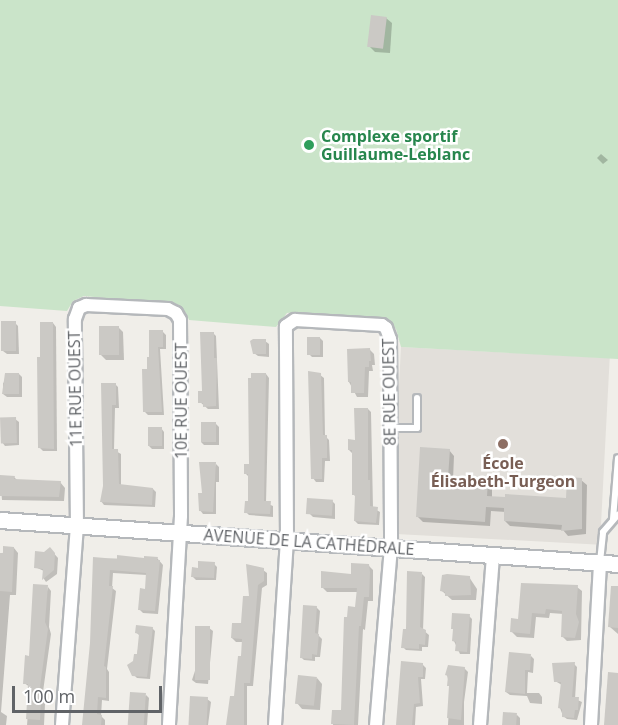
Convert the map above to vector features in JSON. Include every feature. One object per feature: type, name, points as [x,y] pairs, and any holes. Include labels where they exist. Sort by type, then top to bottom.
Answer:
[{"type":"street","name":"11E RUE OUEST","points":[[77,527],[75,314],[86,305],[133,307]]},
{"type":"street","name":"10E RUE OUEST","points":[[133,307],[168,309],[176,313],[180,320],[180,534],[169,725]]},
{"type":"street","name":"8E RUE OUEST","points":[[287,539],[286,326],[295,320],[379,325],[386,328],[390,339],[391,547],[376,725]]},
{"type":"street","name":"AVENUE DE LA CATHÉDRALE","points":[[0,520],[618,564]]},
{"type":"street","points":[[62,725],[77,527]]},
{"type":"street","points":[[275,725],[287,539]]},
{"type":"street","points":[[480,725],[493,555]]},
{"type":"street","points":[[591,725],[600,562]]},
{"type":"lane","points":[[390,428],[417,428],[417,398]]},
{"type":"lane","points":[[600,562],[603,532],[615,517],[618,458]]},
{"type":"shaded area","name":"École Élisabeth-Turgeon","points":[[401,347],[610,358],[600,545],[391,534]]},
{"type":"green space","name":"Complexe sportif Guillaume-Leblanc","points":[[0,0],[618,0],[618,359],[401,347],[396,329],[384,318],[297,312],[287,313],[276,327],[189,320],[186,313],[177,305],[84,296],[73,301],[67,311],[0,306]]},
{"type":"building","points":[[371,15],[387,17],[383,49],[367,47]]},
{"type":"building","points":[[1,321],[16,321],[16,351],[1,351]]},
{"type":"building","points":[[40,322],[53,322],[54,449],[38,448],[37,357],[40,357]]},
{"type":"building","points":[[99,326],[119,326],[119,355],[99,355]]},
{"type":"building","points":[[149,330],[163,330],[163,347],[158,347],[162,412],[143,412],[142,369],[147,369]]},
{"type":"building","points":[[200,332],[214,332],[214,358],[217,358],[216,406],[203,407],[203,403],[198,403],[198,391],[202,391]]},
{"type":"building","points":[[307,337],[320,337],[320,355],[307,355]]},
{"type":"building","points":[[266,339],[266,354],[253,354],[250,341]]},
{"type":"building","points":[[370,348],[371,361],[369,361],[369,367],[365,367],[364,393],[351,393],[351,382],[348,382],[347,349]]},
{"type":"building","points":[[308,371],[321,373],[323,435],[327,435],[327,458],[322,458],[322,479],[311,479]]},
{"type":"building","points":[[5,373],[19,373],[19,394],[2,394]]},
{"type":"building","points":[[251,373],[266,373],[264,501],[271,501],[270,514],[244,513],[245,501],[248,501],[248,474],[244,474],[244,464],[249,464],[248,378],[251,378]]},
{"type":"building","points":[[101,383],[116,383],[116,405],[112,405],[112,449],[118,449],[119,484],[153,488],[152,505],[100,502],[103,486]]},
{"type":"building","points":[[354,408],[368,408],[368,480],[370,480],[370,506],[378,507],[376,523],[354,521],[352,450],[348,450],[348,439],[355,440]]},
{"type":"building","points":[[16,417],[17,443],[1,444],[0,418]]},
{"type":"building","points":[[201,422],[216,422],[216,442],[201,442]]},
{"type":"building","points":[[148,427],[162,427],[162,446],[148,446]]},
{"type":"building","points":[[420,447],[450,449],[448,478],[488,481],[487,496],[505,497],[505,494],[566,498],[567,477],[582,478],[582,529],[561,531],[562,525],[504,521],[504,508],[486,507],[485,522],[416,517]]},
{"type":"building","points":[[199,462],[216,462],[213,512],[199,511],[198,493],[202,493]]},
{"type":"building","points":[[0,475],[15,476],[14,479],[61,481],[59,497],[0,496]]},
{"type":"building","points":[[307,498],[333,500],[332,516],[306,514]]},
{"type":"building","points":[[3,546],[14,547],[12,592],[0,591],[0,553],[3,553]]},
{"type":"building","points":[[50,547],[55,553],[54,570],[42,580],[43,569],[34,568],[35,551],[44,552]]},
{"type":"building","points":[[117,555],[158,557],[157,560],[160,560],[155,611],[138,610],[140,588],[145,589],[146,573],[110,570],[109,586],[113,586],[104,666],[106,667],[106,698],[98,697],[97,714],[102,715],[101,725],[82,725],[90,643],[93,557],[117,559]]},
{"type":"building","points":[[198,561],[215,562],[214,578],[191,577],[192,567],[198,568]]},
{"type":"building","points":[[351,563],[369,564],[370,572],[369,597],[364,597],[361,626],[359,626],[354,725],[331,724],[332,710],[341,710],[344,617],[347,617],[348,606],[355,607],[357,588],[321,588],[321,571],[351,574]]},
{"type":"building","points":[[246,564],[264,568],[264,581],[258,585],[250,683],[244,683],[244,725],[226,725],[230,696],[234,696],[242,639],[231,638],[232,623],[241,623],[243,596],[249,596]]},
{"type":"building","points":[[407,571],[422,572],[420,627],[426,630],[425,645],[419,644],[419,649],[401,648],[403,629],[406,629]]},
{"type":"building","points":[[442,575],[470,576],[471,595],[445,596],[445,592],[440,591]]},
{"type":"building","points":[[521,583],[578,585],[576,614],[579,622],[575,638],[561,637],[562,611],[546,609],[545,614],[532,613],[530,634],[510,632],[511,618],[518,619]]},
{"type":"building","points":[[33,584],[48,585],[45,622],[48,629],[39,694],[41,699],[40,720],[26,719],[28,684],[23,684],[25,655],[29,656]]},
{"type":"building","points":[[611,586],[618,586],[618,628],[608,627]]},
{"type":"building","points":[[303,605],[317,606],[315,633],[319,634],[317,655],[312,654],[312,659],[300,658]]},
{"type":"building","points":[[452,613],[470,614],[467,652],[455,651],[456,642],[452,641],[453,629],[451,629]]},
{"type":"building","points":[[136,625],[153,627],[147,677],[132,676],[127,665],[133,661],[134,654],[137,654],[139,634],[135,633]]},
{"type":"building","points":[[195,626],[210,626],[210,680],[195,680]]},
{"type":"building","points":[[509,652],[531,654],[530,670],[525,670],[525,694],[505,692]]},
{"type":"building","points":[[401,661],[423,663],[423,677],[418,677],[420,703],[414,704],[412,725],[396,725]]},
{"type":"building","points":[[575,662],[572,697],[579,697],[578,710],[575,710],[574,718],[562,717],[562,709],[558,708],[561,682],[554,682],[552,663]]},
{"type":"building","points":[[448,665],[465,667],[461,720],[447,718],[449,686],[447,686],[448,676],[445,675]]},
{"type":"building","points":[[608,672],[618,673],[618,725],[604,725]]},
{"type":"building","points":[[298,675],[317,677],[314,706],[295,704]]},
{"type":"building","points":[[130,692],[146,693],[144,725],[128,725]]},
{"type":"building","points":[[190,696],[208,697],[207,725],[188,725]]},
{"type":"building","points":[[503,712],[517,713],[516,725],[502,725]]},
{"type":"place","name":"Complexe sportif Guillaume-Leblanc","points":[[309,145]]},
{"type":"place","name":"École Élisabeth-Turgeon","points":[[503,444]]}]
